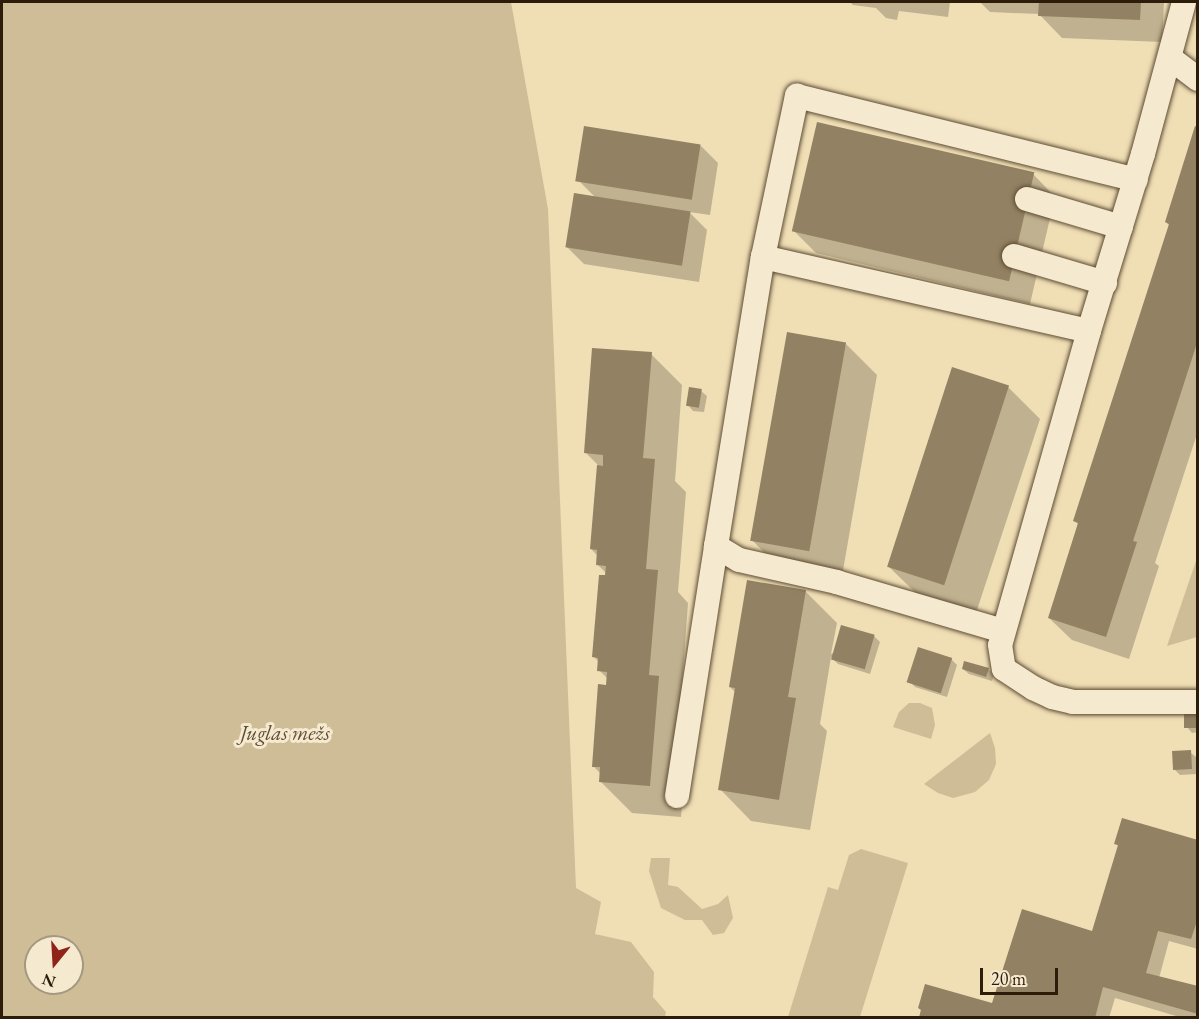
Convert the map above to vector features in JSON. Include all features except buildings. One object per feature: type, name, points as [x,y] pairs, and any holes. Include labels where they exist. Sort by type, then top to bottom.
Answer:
[{"type":"street","points":[[1184,2],[1136,180],[1089,331],[1000,645],[1004,669],[1052,698],[1073,702],[1197,702]]},
{"type":"street","points":[[1170,58],[1197,79]]},
{"type":"street","points":[[677,796],[763,256],[797,96],[1136,180]]},
{"type":"street","points":[[1027,199],[1121,227]]},
{"type":"street","points":[[763,256],[1089,331]]},
{"type":"street","points":[[1014,256],[1105,283]]},
{"type":"street","points":[[716,546],[739,560],[837,582],[1003,631]]},
{"type":"green space","name":"Juglas mežs","points":[[2,2],[511,2],[548,209],[576,888],[601,902],[595,934],[631,942],[654,972],[653,997],[666,1012],[665,1017],[2,1017]]},
{"type":"green space","points":[[1197,558],[1197,637],[1167,646]]},
{"type":"green space","points":[[909,703],[920,703],[932,708],[935,725],[931,739],[893,727],[899,712]]},
{"type":"green space","points":[[990,733],[995,748],[996,764],[989,780],[975,792],[953,798],[938,793],[924,784]]},
{"type":"green space","points":[[861,849],[908,863],[860,1017],[788,1017],[828,887],[838,890],[849,855]]},
{"type":"green space","points":[[651,858],[670,858],[668,885],[678,887],[702,909],[718,904],[728,895],[733,918],[724,933],[713,935],[702,920],[685,920],[661,908],[649,871]]}]
